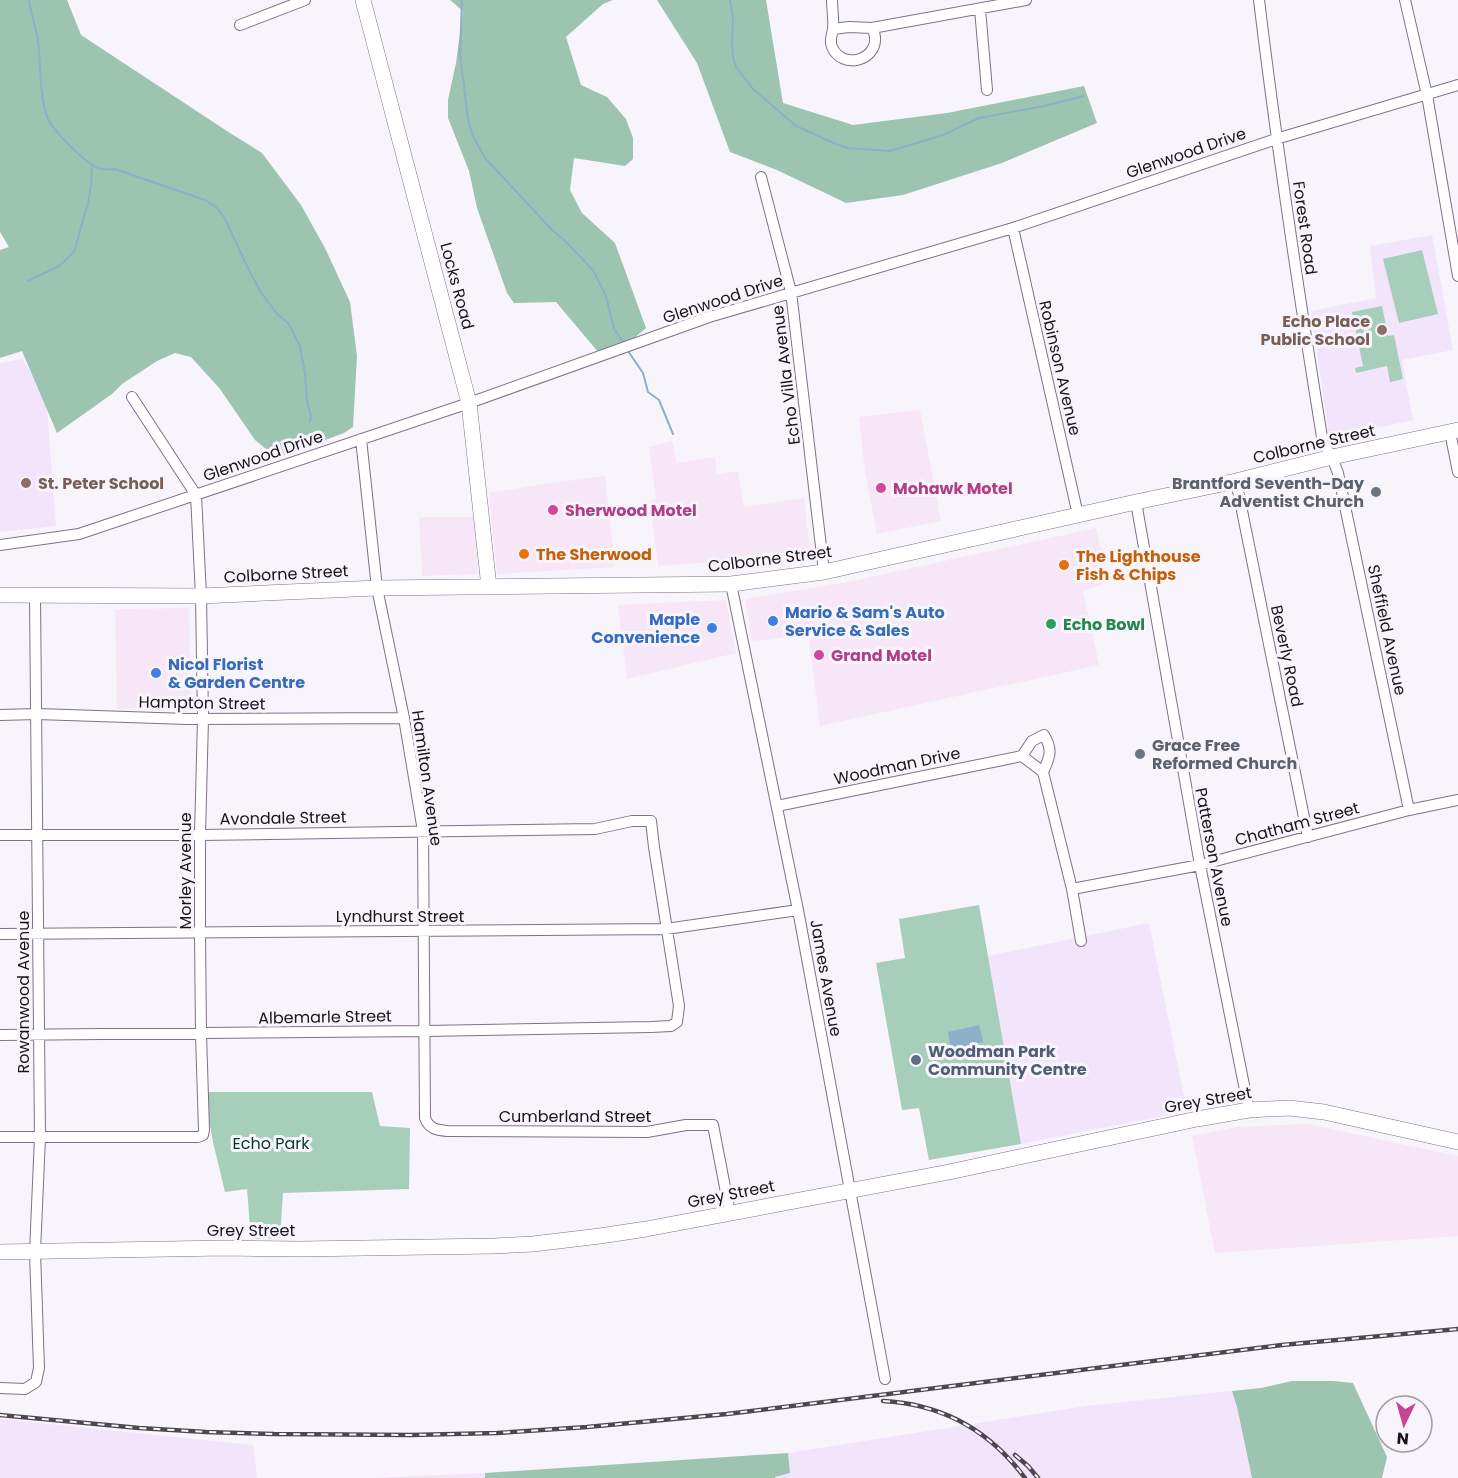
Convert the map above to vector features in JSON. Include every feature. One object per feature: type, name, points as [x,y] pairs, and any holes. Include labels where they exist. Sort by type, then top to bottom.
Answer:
[{"type":"street","points":[[240,25],[305,0]]},
{"type":"street","name":"Locks Road","points":[[363,0],[469,403],[489,587]]},
{"type":"street","points":[[832,0],[831,38],[833,48],[839,56],[848,61],[867,56],[873,48],[875,38],[872,28]]},
{"type":"street","points":[[833,28],[872,28],[1026,0]]},
{"type":"street","name":"Forest Road","points":[[1259,0],[1276,139],[1304,328],[1323,443],[1332,457]]},
{"type":"street","points":[[1405,0],[1427,95],[1458,276]]},
{"type":"street","points":[[980,9],[987,90]]},
{"type":"street","name":"Glenwood Drive","points":[[0,545],[79,534],[469,403],[709,317],[1013,228],[1276,139],[1458,85]]},
{"type":"street","name":"Echo Villa Avenue","points":[[761,177],[791,292],[824,572]]},
{"type":"street","name":"Robinson Avenue","points":[[1013,228],[1078,515]]},
{"type":"street","points":[[132,397],[196,495]]},
{"type":"street","points":[[1454,431],[1458,472]]},
{"type":"street","name":"Colborne Street","points":[[0,595],[201,596],[377,588],[731,584],[824,572],[1454,431]]},
{"type":"street","name":"Hamilton Avenue","points":[[361,440],[377,588],[404,718],[423,831],[425,1118]]},
{"type":"street","name":"Sheffield Avenue","points":[[1332,457],[1338,473],[1409,810]]},
{"type":"street","name":"Beverly Road","points":[[1236,481],[1308,837]]},
{"type":"street","name":"Morley Avenue","points":[[40,1137],[193,1137],[203,1135],[205,1125],[201,1034],[200,835],[203,719],[201,596],[196,495]]},
{"type":"street","name":"Patterson Avenue","points":[[1136,502],[1200,865],[1249,1110]]},
{"type":"street","name":"James Avenue","points":[[731,584],[798,910],[885,1379]]},
{"type":"street","name":"Rowanwood Avenue","points":[[0,1388],[19,1390],[32,1386],[36,1382],[39,1368],[35,1252],[40,1137],[35,596]]},
{"type":"street","name":"Hampton Street","points":[[0,715],[203,719],[404,718]]},
{"type":"street","points":[[1043,772],[1050,757],[1049,744],[1044,735],[1032,741],[1022,756],[1043,772],[1072,889],[1081,941]]},
{"type":"street","name":"Woodman Drive","points":[[777,806],[1022,756]]},
{"type":"street","name":"Chatham Street","points":[[1072,889],[1200,865],[1409,810],[1458,800]]},
{"type":"street","name":"Avondale Street","points":[[0,835],[200,835],[595,829],[632,821],[651,821],[666,929]]},
{"type":"street","name":"Lyndhurst Street","points":[[0,934],[666,929],[798,910]]},
{"type":"street","name":"Albemarle Street","points":[[0,1035],[671,1026],[677,1022],[679,1006],[666,929]]},
{"type":"street","name":"Grey Street","points":[[0,1252],[533,1244],[600,1236],[730,1213],[949,1172],[1249,1110],[1289,1108],[1324,1112],[1458,1142]]},
{"type":"street","name":"Cumberland Street","points":[[425,1118],[429,1126],[434,1129],[447,1131],[647,1132],[686,1125],[713,1125],[730,1213]]},
{"type":"street","points":[[0,1137],[40,1137]]},
{"type":"shaded area","name":"Echo Place Public School","points":[[1432,235],[1453,350],[1402,360],[1413,420],[1334,437],[1329,436],[1311,311],[1376,298],[1370,246]]},
{"type":"shaded area","name":"St. Peter School","points":[[22,359],[46,397],[56,526],[0,532],[0,363]]},
{"type":"shaded area","points":[[920,410],[941,521],[877,534],[865,472],[859,417]]},
{"type":"shaded area","points":[[672,441],[677,463],[715,457],[717,475],[738,471],[744,507],[804,498],[810,550],[727,561],[658,566],[650,501],[656,499],[649,447]]},
{"type":"shaded area","points":[[605,476],[615,567],[497,574],[489,493]]},
{"type":"shaded area","points":[[419,517],[474,517],[477,574],[422,576]]},
{"type":"shaded area","points":[[1096,528],[1109,582],[1083,591],[1099,665],[820,726],[808,634],[752,642],[745,599],[848,582]]},
{"type":"shaded area","points":[[726,600],[736,653],[627,679],[618,605]]},
{"type":"shaded area","name":"Nicol Florist & Garden Centre","points":[[189,608],[191,708],[117,709],[115,609]]},
{"type":"shaded area","points":[[1149,923],[1187,1111],[1021,1144],[988,956]]},
{"type":"shaded area","points":[[1308,1124],[1458,1156],[1458,1236],[1215,1253],[1192,1136],[1236,1127]]},
{"type":"shaded area","points":[[1232,1391],[1252,1478],[774,1477],[790,1473],[788,1453],[1086,1406]]},
{"type":"shaded area","points":[[0,1419],[253,1445],[257,1478],[0,1478]]},
{"type":"shaded area","points":[[485,1473],[485,1478],[373,1478]]},
{"type":"green space","points":[[0,0],[67,0],[81,35],[262,153],[301,205],[325,248],[350,302],[357,356],[353,427],[344,433],[277,458],[255,440],[220,389],[191,357],[175,353],[157,361],[122,384],[112,394],[57,433],[22,351],[0,358],[0,250],[9,247],[0,232]]},
{"type":"green space","points":[[450,0],[613,0],[603,4],[566,37],[581,85],[607,97],[626,119],[633,138],[633,159],[625,166],[574,158],[570,190],[582,213],[615,243],[646,328],[625,346],[599,353],[556,302],[514,303],[507,293],[477,208],[469,171],[448,118],[448,100],[463,11]]},
{"type":"green space","points":[[657,0],[766,0],[783,103],[853,125],[947,113],[1084,86],[1097,123],[1002,163],[903,195],[846,203],[777,170],[730,152],[697,63]]},
{"type":"green space","points":[[1422,250],[1438,314],[1399,323],[1383,259]]},
{"type":"green space","points":[[1382,306],[1388,336],[1394,335],[1403,379],[1390,382],[1387,366],[1356,373],[1355,368],[1363,366],[1352,312]]},
{"type":"green space","points":[[979,905],[1021,1144],[929,1160],[919,1108],[902,1110],[876,963],[905,958],[899,919]]},
{"type":"green space","name":"Echo Park","points":[[204,1092],[372,1092],[380,1126],[410,1128],[409,1189],[283,1193],[280,1238],[251,1239],[247,1189],[225,1192]]},
{"type":"green space","points":[[1292,1381],[1353,1383],[1374,1429],[1374,1454],[1386,1454],[1387,1457],[1382,1478],[1252,1478],[1232,1391],[1261,1388]]},
{"type":"green space","points":[[788,1453],[790,1473],[775,1478],[485,1478],[485,1473]]},
{"type":"water","points":[[979,1025],[983,1042],[951,1049],[948,1032]]},
{"type":"waterway","points":[[29,0],[38,41],[42,96],[46,114],[54,128],[69,145],[95,166],[115,169],[205,200],[216,207],[224,217],[260,291],[277,314],[288,323],[300,346],[310,422]]},
{"type":"waterway","points":[[462,0],[460,54],[468,120],[472,134],[485,158],[593,270],[606,296],[614,329],[624,343]]},
{"type":"waterway","points":[[730,0],[733,17],[733,57],[736,67],[753,89],[796,126],[848,148],[890,151],[943,135],[979,118],[1084,96]]},
{"type":"waterway","points":[[28,281],[59,266],[74,252],[88,203],[92,166]]},
{"type":"waterway","points":[[628,351],[643,373],[648,392],[659,400],[673,434]]},
{"type":"railway","points":[[0,1415],[206,1432],[411,1435],[497,1433],[727,1414],[1282,1345],[1458,1329]]},
{"type":"railway","points":[[883,1401],[925,1408],[963,1423],[996,1447],[1025,1478]]},
{"type":"railway","points":[[1015,1455],[1038,1478]]},
{"type":"place","name":"Echo Place Public School","points":[[1382,330]]},
{"type":"place","name":"St. Peter School","points":[[26,483]]},
{"type":"place","name":"Mohawk Motel","points":[[881,488]]},
{"type":"place","name":"Brantford Seventh-Day Adventist Church","points":[[1376,492]]},
{"type":"place","name":"Sherwood Motel","points":[[553,510]]},
{"type":"place","name":"The Sherwood","points":[[524,554]]},
{"type":"place","name":"The Lighthouse Fish & Chips","points":[[1064,565]]},
{"type":"place","name":"Mario & Sam's Auto Service & Sales","points":[[773,621]]},
{"type":"place","name":"Echo Bowl","points":[[1051,624]]},
{"type":"place","name":"Maple Convenience","points":[[712,628]]},
{"type":"place","name":"Grand Motel","points":[[819,655]]},
{"type":"place","name":"Nicol Florist & Garden Centre","points":[[156,673]]},
{"type":"place","name":"Grace Free Reformed Church","points":[[1140,754]]},
{"type":"place","name":"Woodman Park Community Centre","points":[[916,1060]]}]
